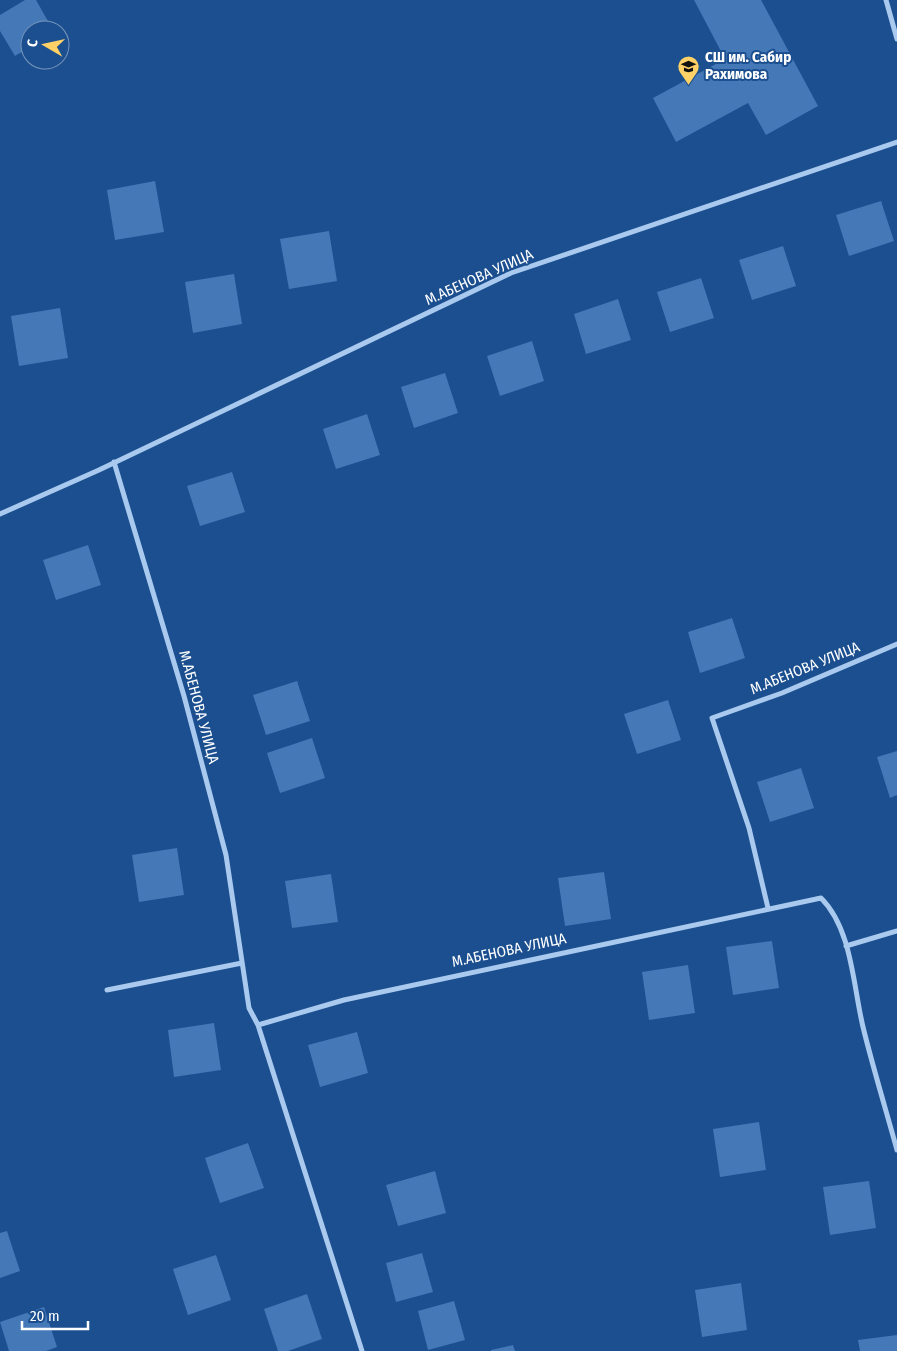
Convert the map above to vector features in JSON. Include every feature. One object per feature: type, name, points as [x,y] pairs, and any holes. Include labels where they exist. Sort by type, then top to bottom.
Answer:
[{"type":"street","points":[[886,0],[897,38]]},
{"type":"street","name":"М.АБЕНОВА УЛИЦА","points":[[0,514],[114,462],[511,273],[897,142]]},
{"type":"street","name":"М.АБЕНОВА УЛИЦА","points":[[114,462],[184,696],[226,856],[249,1008],[258,1025],[362,1351]]},
{"type":"street","name":"М.АБЕНОВА УЛИЦА","points":[[768,908],[749,828],[712,718],[782,693],[897,644]]},
{"type":"street","name":"М.АБЕНОВА УЛИЦА","points":[[258,1025],[344,1000],[821,898],[832,909],[846,946],[864,1030],[897,1150]]},
{"type":"street","points":[[846,946],[897,932]]},
{"type":"street","points":[[107,990],[242,963]]},
{"type":"building","points":[[25,0],[36,0],[47,20],[20,20],[20,53],[15,56],[0,31],[0,15]]},
{"type":"building","name":"СШ им. Сабир Рахимова","points":[[694,0],[761,0],[818,106],[766,135],[748,103],[676,142],[653,98],[725,59]]},
{"type":"building","points":[[155,181],[164,232],[115,240],[107,190]]},
{"type":"building","points":[[881,201],[894,241],[849,256],[836,215]]},
{"type":"building","points":[[329,231],[337,281],[289,289],[280,239]]},
{"type":"building","points":[[783,246],[796,286],[752,300],[739,260]]},
{"type":"building","points":[[234,274],[242,324],[193,333],[185,282]]},
{"type":"building","points":[[701,278],[714,318],[670,332],[657,292]]},
{"type":"building","points":[[618,299],[631,340],[586,354],[574,314]]},
{"type":"building","points":[[60,308],[68,358],[19,366],[11,316]]},
{"type":"building","points":[[532,341],[544,381],[500,396],[487,356]]},
{"type":"building","points":[[445,373],[458,413],[414,428],[401,387]]},
{"type":"building","points":[[367,414],[380,455],[336,469],[323,429]]},
{"type":"building","points":[[232,472],[245,512],[200,526],[187,486]]},
{"type":"building","points":[[88,545],[101,585],[56,600],[43,560]]},
{"type":"building","points":[[732,618],[745,658],[700,673],[688,632]]},
{"type":"building","points":[[297,681],[310,721],[266,735],[253,695]]},
{"type":"building","points":[[668,700],[681,740],[637,754],[624,714]]},
{"type":"building","points":[[312,738],[325,778],[280,793],[267,753]]},
{"type":"building","points":[[897,751],[897,795],[890,798],[877,757]]},
{"type":"building","points":[[801,768],[814,808],[770,822],[757,782]]},
{"type":"building","points":[[177,848],[184,895],[139,902],[132,855]]},
{"type":"building","points":[[604,872],[611,919],[565,926],[558,878]]},
{"type":"building","points":[[331,874],[338,922],[292,928],[285,881]]},
{"type":"building","points":[[772,941],[779,988],[733,995],[726,947]]},
{"type":"building","points":[[688,965],[695,1013],[649,1020],[642,972]]},
{"type":"building","points":[[214,1023],[221,1070],[174,1077],[168,1030]]},
{"type":"building","points":[[357,1032],[368,1073],[320,1087],[308,1045]]},
{"type":"building","points":[[759,1122],[766,1170],[720,1177],[713,1129]]},
{"type":"building","points":[[248,1143],[264,1188],[220,1203],[205,1158]]},
{"type":"building","points":[[435,1171],[446,1213],[398,1226],[386,1185]]},
{"type":"building","points":[[869,1181],[876,1228],[830,1235],[823,1187]]},
{"type":"building","points":[[7,1231],[20,1271],[0,1278],[0,1233]]},
{"type":"building","points":[[422,1253],[433,1292],[396,1302],[386,1263]]},
{"type":"building","points":[[216,1255],[231,1300],[188,1315],[173,1269]]},
{"type":"building","points":[[741,1283],[747,1330],[702,1337],[695,1290]]},
{"type":"building","points":[[307,1294],[322,1339],[288,1351],[278,1351],[264,1309]]},
{"type":"building","points":[[454,1301],[465,1340],[428,1350],[418,1311]]},
{"type":"building","points":[[44,1307],[57,1347],[46,1351],[9,1351],[0,1322]]},
{"type":"building","points":[[897,1335],[897,1351],[860,1351],[858,1340]]},
{"type":"building","points":[[513,1345],[515,1351],[491,1351],[491,1350]]},
{"type":"place","name":"СШ им. Сабир Рахимова","points":[[689,85]]}]
